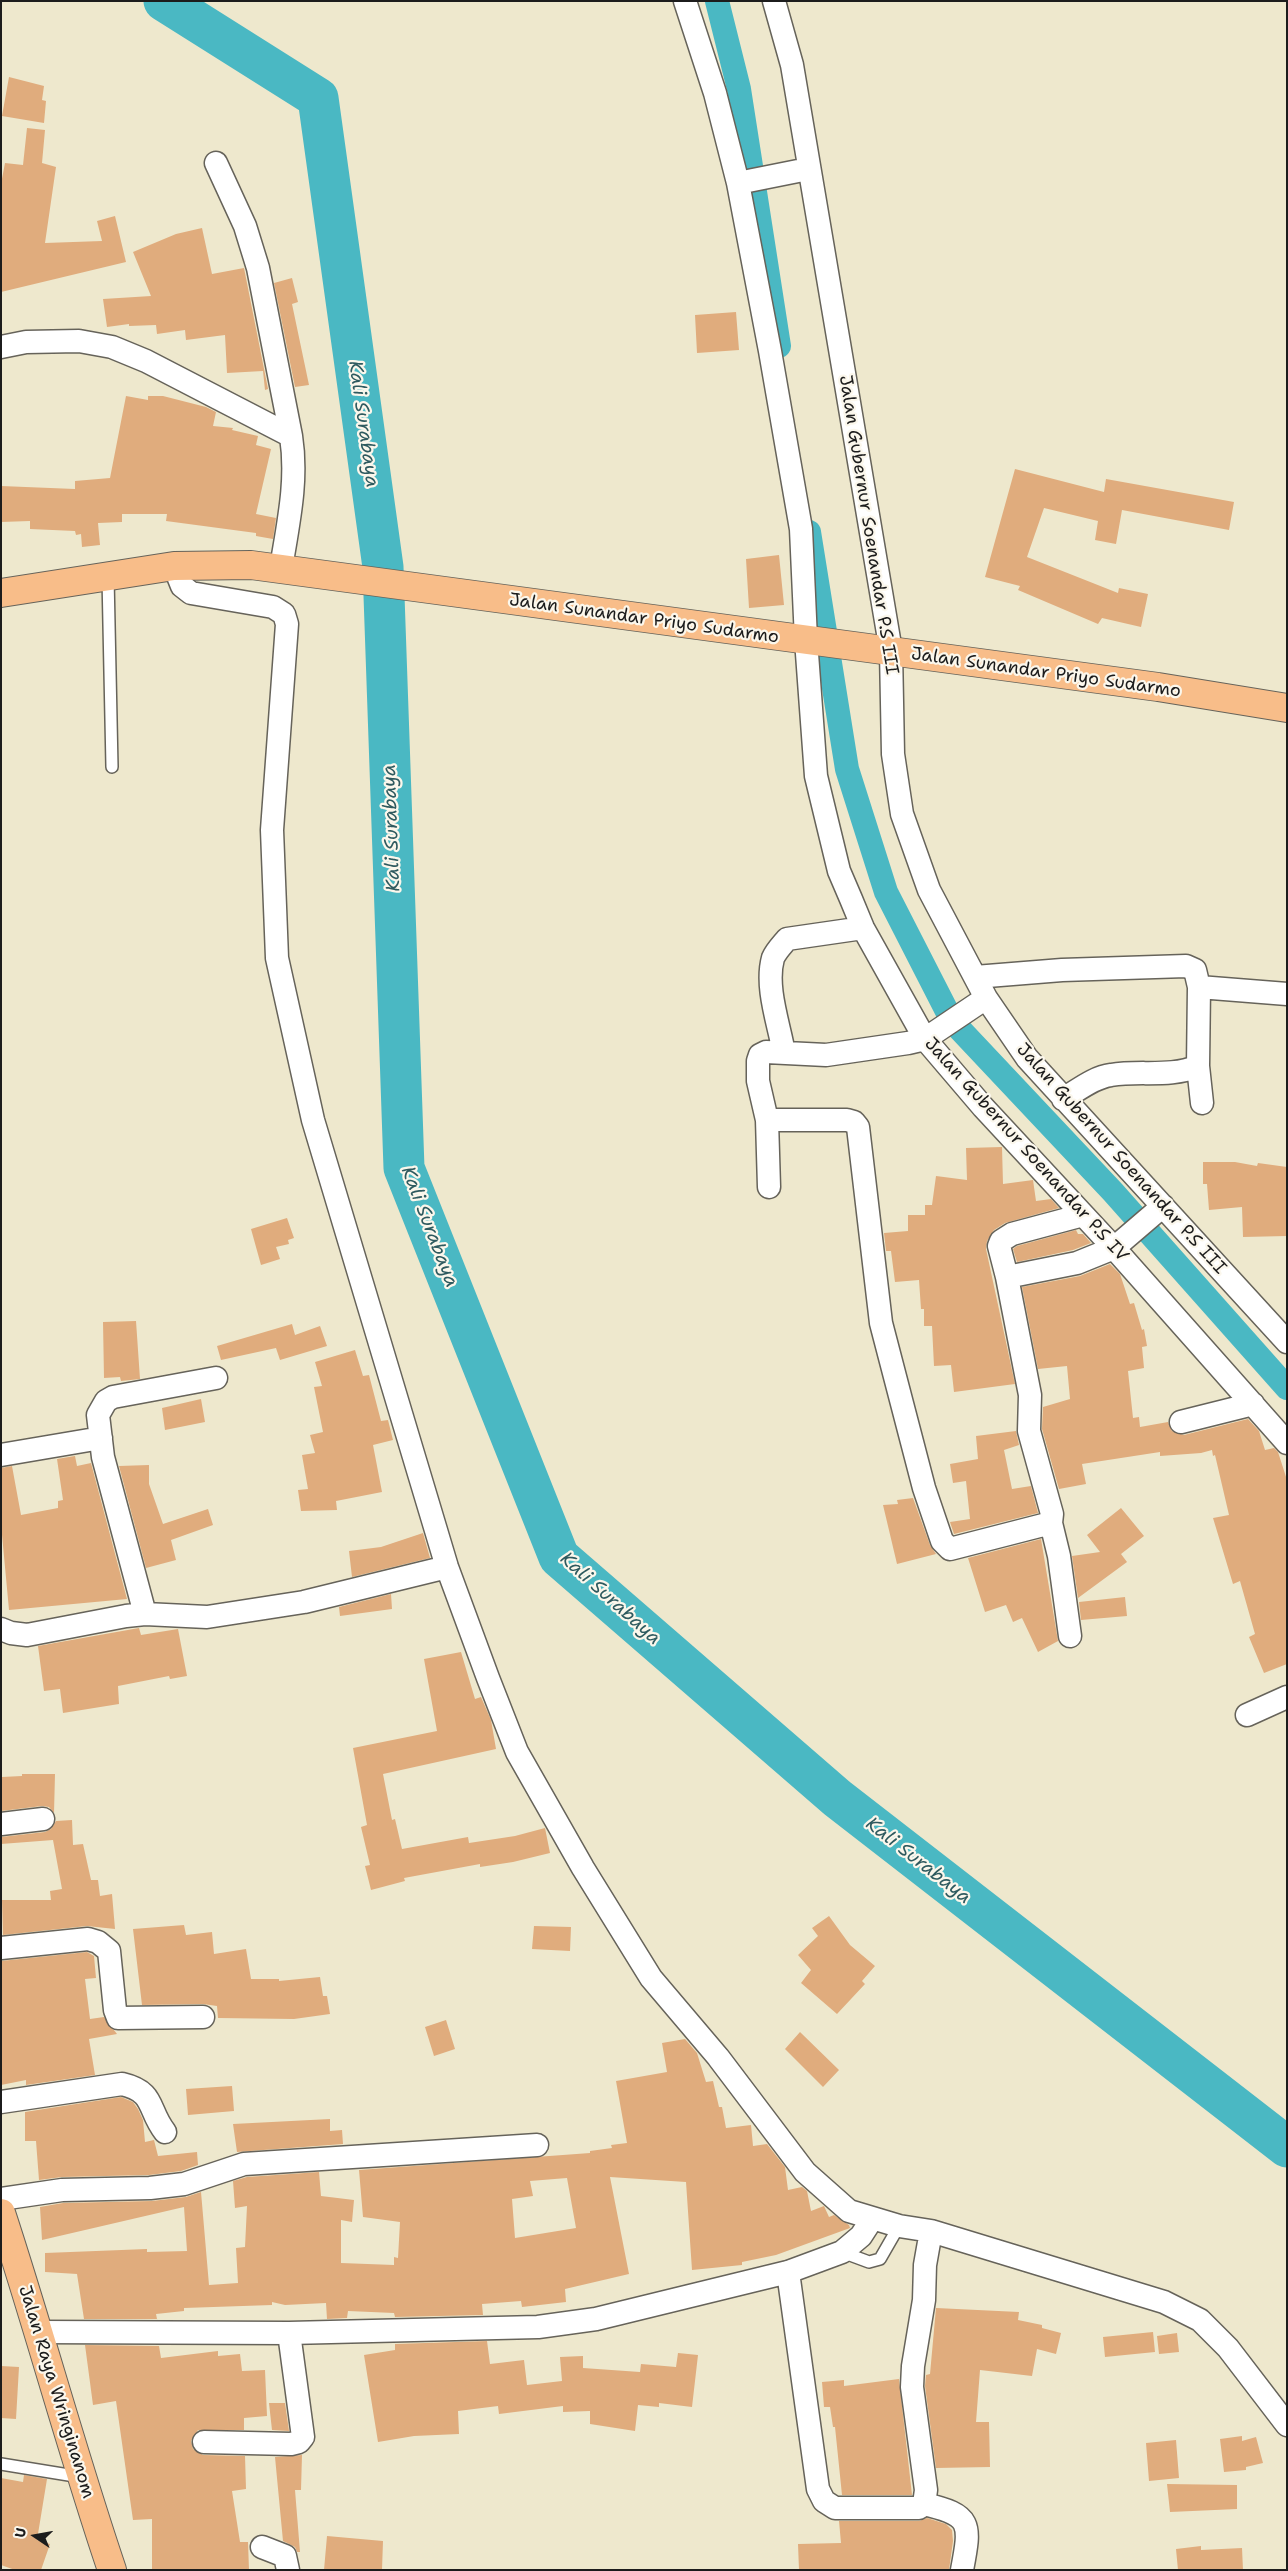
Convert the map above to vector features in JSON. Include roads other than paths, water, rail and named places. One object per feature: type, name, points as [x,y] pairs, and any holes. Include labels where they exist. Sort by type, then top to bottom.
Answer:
[{"type":"main road","name":"Jalan Sunandar Priyo Sudarmo","points":[[1,593],[174,566],[251,565],[1158,688],[1287,708]]},
{"type":"main road","name":"Jalan Raya Wringinanom","points":[[1,2213],[40,2332],[81,2477],[112,2570]]},
{"type":"street","name":"Jalan Gubernur Soenandar P.S IV","points":[[685,1],[744,182],[801,529],[812,641],[816,776],[839,871],[863,928],[929,1036],[983,1107],[1083,1215],[1118,1246],[1287,1443]]},
{"type":"street","name":"Jalan Gubernur Soenandar P.S III","points":[[774,1],[792,65],[800,171],[853,421],[893,754],[902,814],[929,890],[986,998],[1027,1058],[1158,1210],[1287,1342]]},
{"type":"street","points":[[216,163],[245,226],[258,268],[291,436],[295,460],[289,569]]},
{"type":"street","points":[[744,182],[800,171]]},
{"type":"street","points":[[1,347],[26,342],[79,341],[112,347],[146,361],[291,436]]},
{"type":"street","points":[[174,566],[182,586],[190,593],[273,608],[284,614],[288,624],[272,830],[277,958],[313,1120],[447,1567],[517,1752],[583,1868],[651,1978],[718,2057],[805,2172],[849,2211],[900,2226],[931,2231],[1164,2302],[1200,2320],[1228,2348],[1287,2425]]},
{"type":"street","points":[[784,1053],[770,979],[774,958],[779,948],[787,939],[863,928]]},
{"type":"street","points":[[975,977],[1062,970],[1186,966],[1194,970],[1199,987],[1198,1066],[1202,1103]]},
{"type":"street","points":[[1199,987],[1287,994]]},
{"type":"street","points":[[769,1187],[767,1120],[758,1082],[758,1061],[760,1055],[766,1052],[826,1055],[908,1044],[929,1036],[986,998]]},
{"type":"street","points":[[1063,1099],[1091,1082],[1110,1074],[1172,1073],[1198,1066]]},
{"type":"street","points":[[767,1120],[847,1120],[854,1122],[858,1127],[881,1323],[924,1488],[942,1541],[950,1549],[1051,1523]]},
{"type":"street","points":[[1007,1277],[1077,1263],[1118,1246],[1158,1210]]},
{"type":"street","points":[[1070,1636],[1060,1556],[1051,1523],[1052,1514],[1029,1431],[1030,1395],[1007,1277],[999,1252],[1001,1241],[1012,1234],[1083,1215]]},
{"type":"street","points":[[146,1614],[103,1457],[98,1415],[106,1402],[113,1397],[216,1378]]},
{"type":"street","points":[[1181,1422],[1253,1404]]},
{"type":"street","points":[[1,1455],[101,1438]]},
{"type":"street","points":[[1,1629],[27,1635],[146,1614],[208,1617],[304,1602],[447,1567]]},
{"type":"street","points":[[1247,1715],[1287,1697]]},
{"type":"street","points":[[1,1824],[43,1819]]},
{"type":"street","points":[[1,1948],[88,1939],[98,1942],[109,1951],[115,2010],[118,2018],[203,2017]]},
{"type":"street","points":[[1,2102],[122,2084],[137,2088],[145,2094],[155,2119],[165,2132]]},
{"type":"street","points":[[1,2199],[62,2190],[150,2188],[184,2184],[244,2164],[537,2145]]},
{"type":"street","points":[[40,2332],[289,2333],[538,2328],[596,2319],[788,2272],[842,2252],[861,2236],[872,2219]]},
{"type":"street","points":[[924,2504],[926,2490],[912,2387],[913,2366],[924,2300],[925,2265],[931,2231]]},
{"type":"street","points":[[788,2272],[817,2480],[824,2501],[835,2508],[913,2509],[924,2504],[954,2512],[964,2521],[966,2526],[966,2548],[962,2570]]},
{"type":"street","points":[[204,2442],[291,2444],[299,2442],[303,2437],[289,2333]]},
{"type":"street","points":[[262,2547],[285,2556],[288,2570]]},
{"type":"lane","points":[[108,577],[112,767]]},
{"type":"lane","points":[[842,2252],[868,2262],[880,2259],[900,2226]]},
{"type":"lane","points":[[1,2464],[81,2477]]},
{"type":"waterway","name":"Kali Surabaya","points":[[164,1],[318,98],[383,567],[404,1168],[559,1557],[837,1798],[1287,2147]]},
{"type":"waterway","points":[[717,1],[739,89],[779,346]]},
{"type":"waterway","points":[[809,532],[847,769],[886,892],[952,1021],[1113,1192],[1287,1388]]}]
